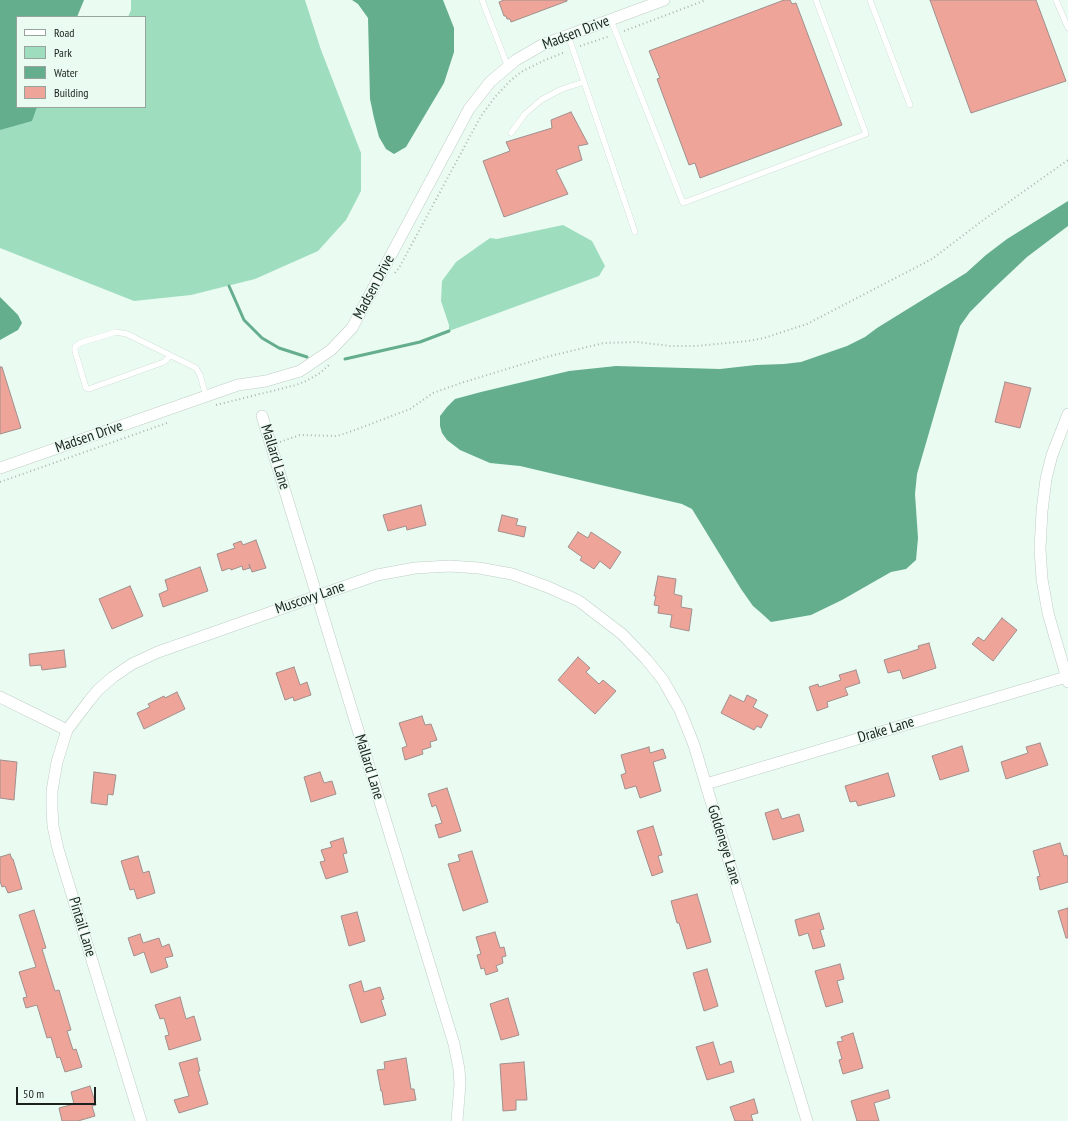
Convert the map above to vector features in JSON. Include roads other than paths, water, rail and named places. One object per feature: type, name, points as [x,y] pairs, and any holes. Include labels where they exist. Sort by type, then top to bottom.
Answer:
[{"type":"street","name":"Madsen Drive","points":[[0,468],[238,385],[266,381],[300,371],[331,350],[352,328],[469,109],[490,82],[516,60],[542,45],[664,0]]},
{"type":"street","points":[[1067,680],[1048,612],[1042,579],[1040,549],[1045,485],[1052,455],[1068,414]]},
{"type":"street","name":"Mallard Lane","points":[[262,416],[454,1044],[459,1069],[460,1084],[457,1121]]},
{"type":"street","name":"Muscovy Lane","points":[[67,730],[98,690],[113,677],[132,664],[158,652],[384,574],[415,568],[450,566],[479,568],[512,574],[548,587],[582,604]]},
{"type":"street","name":"Goldeneye Lane","points":[[582,604],[622,634],[646,658],[663,680],[680,710],[691,735],[807,1121]]},
{"type":"street","name":"Drake Lane","points":[[706,784],[1067,680]]},
{"type":"street","points":[[0,697],[67,730]]},
{"type":"street","name":"Pintail Lane","points":[[67,730],[57,762],[52,792],[53,826],[58,850],[141,1121]]},
{"type":"lane","points":[[482,0],[508,66]]},
{"type":"lane","points":[[611,20],[683,203],[866,134],[816,0]]},
{"type":"lane","points":[[870,0],[910,105]]},
{"type":"lane","points":[[1056,0],[1068,28]]},
{"type":"lane","points":[[568,35],[635,232]]},
{"type":"lane","points":[[511,133],[525,114],[541,100],[562,89],[584,82]]},
{"type":"lane","points":[[170,356],[164,362],[89,389],[86,388],[75,351],[75,346],[80,343],[116,332],[127,334],[196,368],[200,374],[206,396]]},
{"type":"water","points":[[0,0],[84,0],[77,16],[16,16],[16,108],[37,108],[32,121],[0,130]]},
{"type":"water","points":[[352,0],[443,0],[454,28],[454,52],[444,83],[406,147],[394,154],[386,149],[379,137],[370,99],[368,18],[358,4]]},
{"type":"water","points":[[1068,201],[1068,226],[1027,257],[970,312],[960,326],[917,474],[915,494],[918,538],[916,560],[906,569],[891,572],[842,600],[811,615],[771,622],[753,606],[741,589],[692,509],[682,504],[520,466],[490,463],[460,450],[447,440],[442,433],[440,416],[455,399],[569,371],[616,366],[720,369],[784,364],[801,362],[847,346],[865,337],[966,273],[1007,239]]},
{"type":"water","points":[[0,297],[18,315],[22,323],[18,330],[0,340]]},
{"type":"waterway","points":[[229,286],[244,320],[262,338],[279,348],[307,357]]},
{"type":"waterway","points":[[345,359],[420,342],[449,331]]}]
